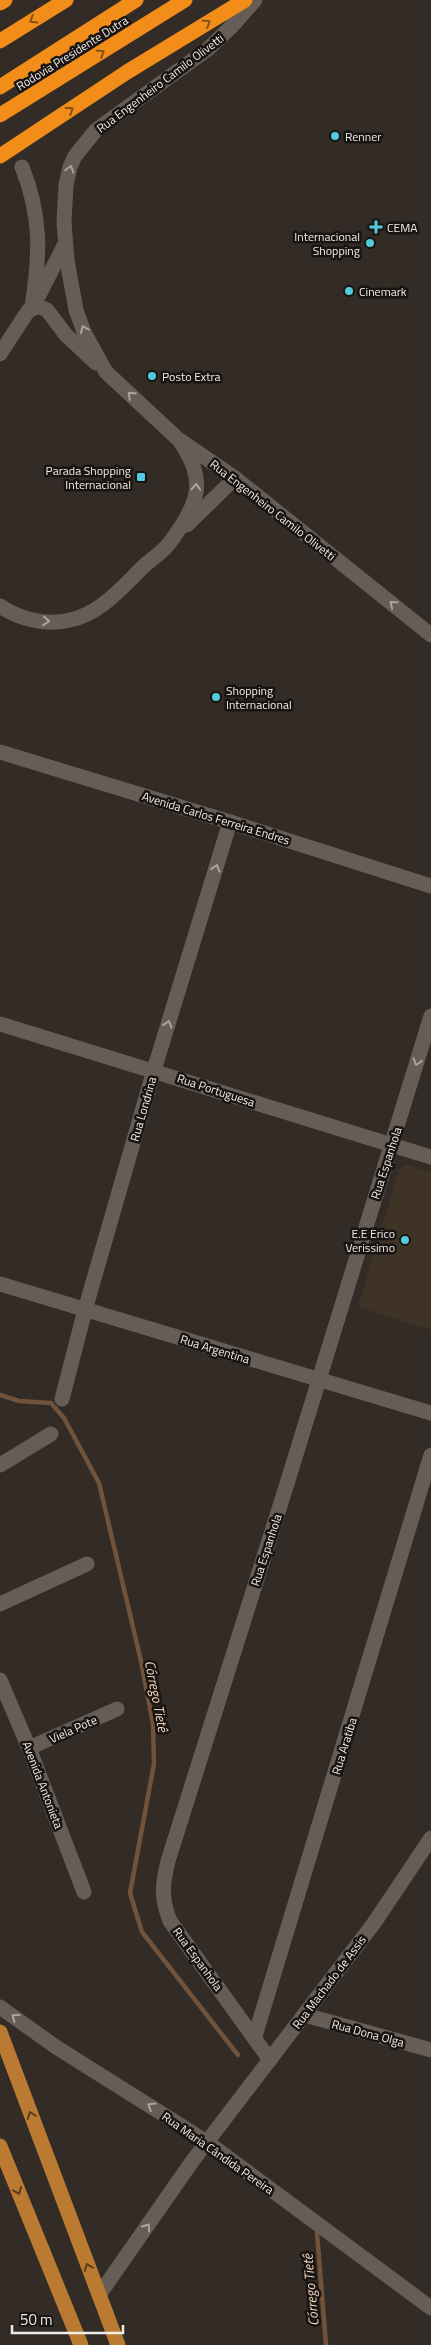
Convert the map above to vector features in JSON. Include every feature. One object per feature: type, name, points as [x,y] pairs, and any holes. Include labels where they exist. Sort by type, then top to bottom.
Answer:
[{"type":"highway","points":[[0,3],[5,0]]},
{"type":"highway","points":[[0,41],[66,0]]},
{"type":"highway","name":"Rodovia Presidente Dutra","points":[[0,87],[136,0]]},
{"type":"highway","name":"Rodovia Presidente Dutra","points":[[0,115],[185,0]]},
{"type":"highway","points":[[0,156],[127,72],[245,0]]},
{"type":"main road","points":[[0,2032],[118,2345]]},
{"type":"main road","points":[[0,2146],[81,2345]]},
{"type":"street","name":"Rua Engenheiro Camilo Olivetti","points":[[255,0],[208,49],[96,130],[84,143],[70,167],[66,185],[65,244],[76,310],[84,332],[106,372],[178,439],[235,478],[431,635]]},
{"type":"street","points":[[22,167],[32,194],[38,231],[38,269],[32,307]]},
{"type":"street","points":[[0,354],[32,307],[65,244]]},
{"type":"street","points":[[32,307],[38,306],[47,310],[74,343],[106,372]]},
{"type":"street","points":[[170,542],[188,513],[196,492],[194,468],[189,455],[178,439]]},
{"type":"street","points":[[0,606],[14,614],[41,621],[75,619],[92,611],[118,591],[235,478]]},
{"type":"street","name":"Avenida Carlos Ferreira Endres","points":[[0,752],[431,886]]},
{"type":"street","name":"Rua Londrina","points":[[62,1399],[85,1310],[154,1070],[230,822]]},
{"type":"street","name":"Rua Espanhola","points":[[270,2060],[255,2036],[170,1921],[164,1905],[162,1885],[320,1380],[359,1246],[392,1146],[431,1016]]},
{"type":"street","name":"Rua Portuguesa","points":[[0,1024],[431,1157]]},
{"type":"street","name":"Rua Argentina","points":[[0,1284],[431,1413]]},
{"type":"street","points":[[0,1465],[51,1434]]},
{"type":"street","name":"Rua Aratiba","points":[[255,2036],[431,1455]]},
{"type":"street","points":[[0,1604],[88,1564]]},
{"type":"street","name":"Avenida Antonieta","points":[[0,1680],[29,1748],[84,1892]]},
{"type":"street","name":"Viela Pote","points":[[29,1748],[116,1709]]},
{"type":"street","name":"Rua Machado de Assis","points":[[99,2295],[191,2163],[374,1923],[431,1838]]},
{"type":"street","name":"Rua Maria Cândida Pereira","points":[[0,2006],[56,2047],[207,2142],[431,2308]]},
{"type":"street","name":"Rua Dona Olga","points":[[305,2015],[431,2050]]},
{"type":"street","points":[[191,2163],[192,2133],[222,2123]]},
{"type":"shaded area","name":"E.E Erico Verissimo","points":[[406,1165],[431,1172],[431,1330],[358,1307],[399,1169]]},
{"type":"waterway","name":"Córrego Tietê","points":[[0,1395],[19,1401],[51,1403],[64,1418],[99,1483],[141,1661],[153,1724],[154,1764],[130,1893],[142,1932],[238,2055]]},
{"type":"waterway","name":"Córrego Tietê","points":[[317,2233],[326,2345]]},
{"type":"place","name":"Renner","points":[[335,136]]},
{"type":"place","name":"CEMA","points":[[376,227]]},
{"type":"place","name":"Internacional Shopping","points":[[370,243]]},
{"type":"place","name":"Cinemark","points":[[349,291]]},
{"type":"place","name":"Posto Extra","points":[[152,376]]},
{"type":"place","name":"Parada Shopping Internacional","points":[[141,477]]},
{"type":"place","name":"Shopping Internacional","points":[[216,697]]},
{"type":"place","name":"E.E Erico Verissimo","points":[[405,1240]]}]
